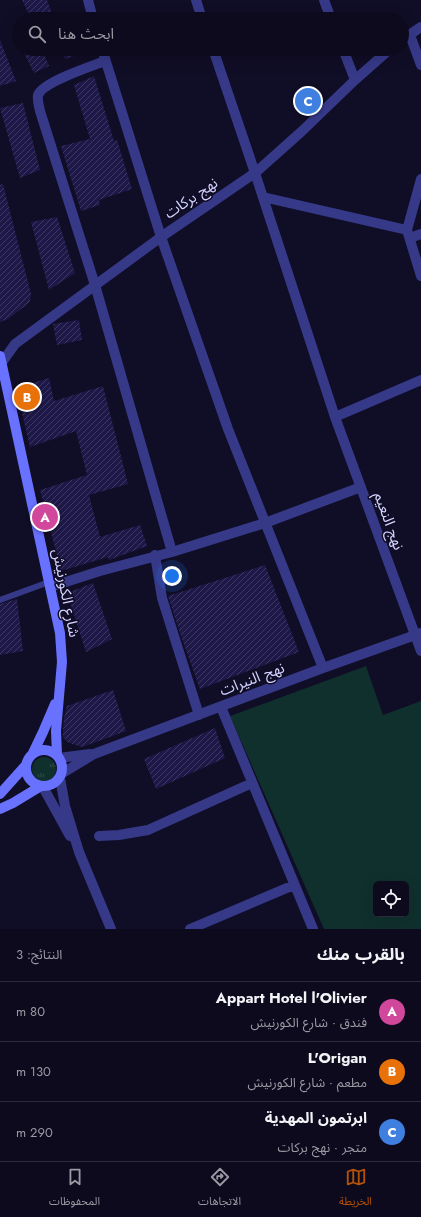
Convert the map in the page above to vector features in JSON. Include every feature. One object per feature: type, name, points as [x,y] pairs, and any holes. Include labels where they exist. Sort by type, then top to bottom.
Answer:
[{"type":"main road","name":"شارع الكورنيش","points":[[0,361],[60,633],[62,662],[56,731],[58,756]]},
{"type":"main road","name":"شارع الكورنيش","points":[[33,753],[58,696]]},
{"type":"main road","points":[[0,809],[42,786],[53,784],[61,776],[62,766],[58,756],[48,750],[33,753],[27,761],[26,766],[29,779],[37,785],[42,786]]},
{"type":"main road","points":[[0,794],[26,766]]},
{"type":"street","points":[[88,0],[91,12]]},
{"type":"street","points":[[196,0],[200,12]]},
{"type":"street","points":[[324,0],[328,12]]},
{"type":"street","points":[[409,35],[421,27]]},
{"type":"street","points":[[409,43],[421,65]]},
{"type":"street","points":[[104,56],[161,237],[228,429],[323,668]]},
{"type":"street","name":"نهج النعيم","points":[[215,56],[256,173],[336,417],[361,487],[418,634],[421,651]]},
{"type":"street","points":[[346,56],[355,80]]},
{"type":"street","name":"نهج بركات","points":[[0,361],[15,344],[95,285],[161,237],[256,173],[382,56]]},
{"type":"street","points":[[105,61],[57,80],[47,86],[38,95],[38,101],[95,285],[172,552]]},
{"type":"street","points":[[421,179],[408,234],[421,276]]},
{"type":"street","points":[[263,197],[408,234],[421,234]]},
{"type":"street","points":[[336,417],[421,380]]},
{"type":"street","points":[[50,584],[154,555],[172,552],[265,523],[361,487]]},
{"type":"street","points":[[154,555],[162,598],[199,715]]},
{"type":"street","name":"نهج النيرات","points":[[94,754],[418,634]]},
{"type":"street","points":[[221,707],[313,929]]},
{"type":"street","points":[[58,756],[94,754]]},
{"type":"street","points":[[94,754],[61,776],[65,806],[79,852],[111,929]]},
{"type":"street","points":[[99,836],[119,835],[148,830],[252,783]]},
{"type":"street","points":[[42,786],[79,852]]},
{"type":"street","points":[[190,929],[294,885]]},
{"type":"lane","points":[[0,600],[50,584]]},
{"type":"green space","points":[[366,666],[383,715],[421,701],[421,929],[324,929],[230,716]]},
{"type":"green space","points":[[44,757],[49,758],[55,764],[55,774],[49,780],[44,781],[39,780],[33,774],[32,769],[33,764],[39,758]]},
{"type":"building","points":[[22,0],[47,0],[51,12],[28,12]]},
{"type":"building","points":[[0,40],[16,81],[0,86]]},
{"type":"building","points":[[26,56],[45,56],[49,66],[34,73]]},
{"type":"building","points":[[64,56],[74,56],[65,59]]},
{"type":"building","points":[[94,76],[114,141],[117,140],[132,189],[99,200],[100,205],[81,211],[61,146],[90,139],[74,85]]},
{"type":"building","points":[[23,103],[40,170],[20,178],[0,108]]},
{"type":"building","points":[[3,184],[31,294],[30,302],[8,319],[0,322],[0,185]]},
{"type":"building","points":[[57,217],[75,273],[49,290],[31,222]]},
{"type":"building","points":[[79,320],[82,340],[57,345],[53,324]]},
{"type":"building","points":[[49,378],[54,401],[103,386],[128,484],[89,495],[100,537],[140,525],[147,546],[109,560],[108,557],[61,571],[40,490],[87,475],[76,431],[30,447],[16,388]]},
{"type":"building","points":[[265,565],[299,652],[200,689],[168,596]]},
{"type":"building","points":[[93,583],[112,639],[86,652],[67,593]]},
{"type":"building","points":[[17,599],[23,651],[0,655],[0,604]]},
{"type":"building","points":[[113,690],[126,731],[82,747],[67,742],[63,737],[63,731],[67,706]]},
{"type":"building","points":[[215,728],[225,758],[156,789],[144,759]]},
{"type":"place","name":"ابرتمون المهدية","points":[[308,101]]},
{"type":"place","name":"L'Origan","points":[[27,397]]},
{"type":"place","name":"Appart Hotel l'Olivier","points":[[45,517]]}]
